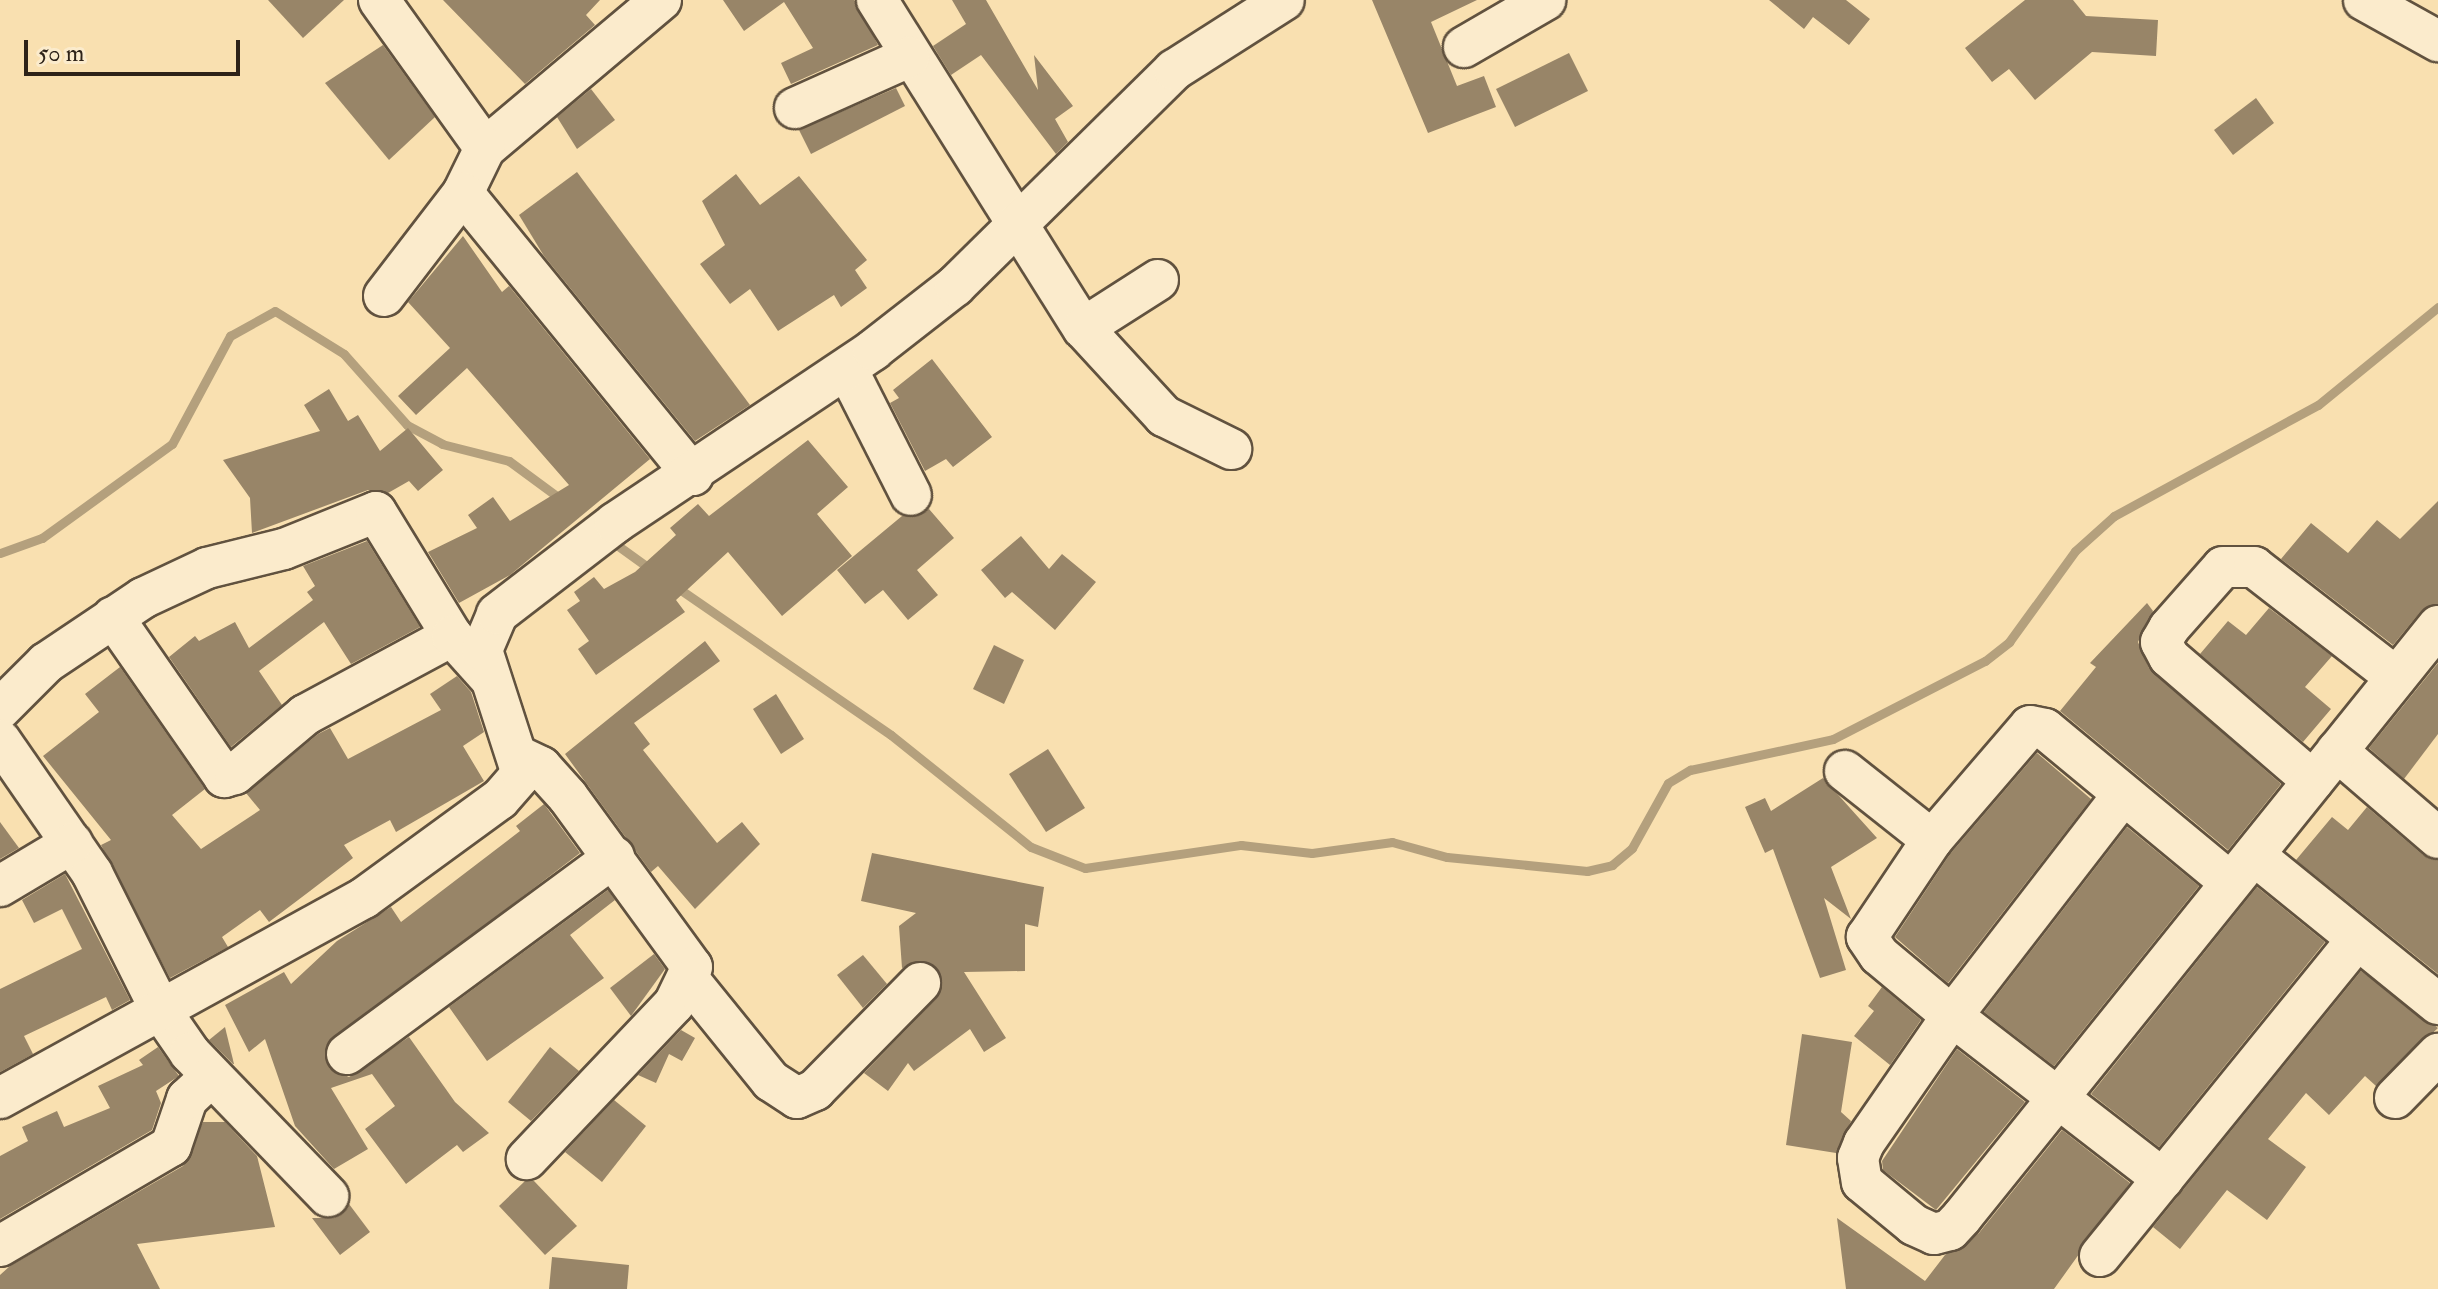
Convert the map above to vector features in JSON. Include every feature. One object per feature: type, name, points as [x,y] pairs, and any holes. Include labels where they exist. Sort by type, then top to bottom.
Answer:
[{"type":"street","points":[[379,0],[485,148]]},
{"type":"street","points":[[384,296],[463,193],[485,148],[661,0]]},
{"type":"street","points":[[877,0],[909,57],[1020,224],[1083,328],[1164,416],[1231,449]]},
{"type":"street","points":[[920,983],[815,1090],[797,1098],[771,1081],[690,981],[684,950],[614,857],[547,773],[522,758],[488,676],[482,650],[497,614],[601,534],[847,369],[955,286],[1174,70],[1284,0]]},
{"type":"street","points":[[1464,47],[1545,0]]},
{"type":"street","points":[[2364,0],[2438,41]]},
{"type":"street","points":[[795,108],[909,57]]},
{"type":"street","points":[[463,193],[693,475]]},
{"type":"street","points":[[1083,328],[1158,280]]},
{"type":"street","points":[[847,369],[911,495]]},
{"type":"street","points":[[0,709],[46,663],[113,617],[207,568],[284,549],[376,512],[452,636],[488,676]]},
{"type":"street","points":[[2396,677],[2254,567],[2223,567],[2169,628],[2161,642],[2169,657],[2325,766],[2436,830]]},
{"type":"street","points":[[113,617],[224,777],[235,774],[305,715],[452,636]]},
{"type":"street","points":[[2122,796],[1952,1016],[1882,1112],[1858,1158],[1862,1182],[1914,1225],[1934,1234],[1950,1230],[2438,626]]},
{"type":"street","points":[[2163,1179],[2060,1096],[1952,1016],[1879,955],[1867,937],[1932,840],[2030,726],[2045,729],[2122,796],[2355,942],[2438,1004]]},
{"type":"street","points":[[0,740],[72,843],[161,1011],[211,1077],[328,1196]]},
{"type":"street","points":[[0,1098],[364,898],[459,833],[515,786],[522,758]]},
{"type":"street","points":[[1845,771],[1932,840]]},
{"type":"street","points":[[0,886],[72,843]]},
{"type":"street","points":[[347,1054],[614,857]]},
{"type":"street","points":[[2100,1256],[2355,942]]},
{"type":"street","points":[[527,1159],[690,981]]},
{"type":"street","points":[[2395,1098],[2438,1054]]},
{"type":"street","points":[[0,1246],[171,1146],[187,1099],[211,1077]]},
{"type":"building","points":[[268,0],[344,0],[303,38]]},
{"type":"building","points":[[443,0],[600,0],[586,15],[595,25],[525,84]]},
{"type":"building","points":[[723,0],[854,0],[878,45],[791,84],[781,63],[813,48],[784,2],[744,31]]},
{"type":"building","points":[[952,0],[986,0],[1038,90],[1034,55],[1073,106],[1055,119],[1068,142],[1056,154],[981,55],[951,75],[933,46],[966,24]]},
{"type":"building","points":[[1372,0],[1477,0],[1431,22],[1457,86],[1484,76],[1496,107],[1428,133]]},
{"type":"building","points":[[1769,0],[1846,0],[1870,19],[1849,45],[1813,17],[1804,29]]},
{"type":"building","points":[[2025,0],[2073,0],[2086,16],[2158,20],[2156,56],[2092,52],[2035,100],[2009,69],[1992,82],[1965,48]]},
{"type":"building","points":[[383,45],[435,117],[389,160],[325,83]]},
{"type":"building","points":[[1569,53],[1588,91],[1515,127],[1496,89]]},
{"type":"building","points":[[896,88],[905,106],[811,154],[799,130]]},
{"type":"building","points":[[591,89],[615,120],[577,149],[557,117]]},
{"type":"building","points":[[2256,98],[2274,123],[2233,155],[2214,130]]},
{"type":"building","points":[[577,172],[750,405],[695,441],[544,256],[519,215]]},
{"type":"building","points":[[736,174],[760,205],[799,176],[867,260],[855,270],[867,288],[841,307],[834,295],[778,331],[750,289],[730,304],[700,264],[725,245],[702,201]]},
{"type":"building","points":[[463,236],[502,292],[509,286],[650,459],[510,575],[459,603],[428,552],[477,528],[468,515],[493,497],[510,521],[569,485],[467,368],[416,415],[398,396],[450,348],[408,302]]},
{"type":"building","points":[[932,359],[992,437],[953,467],[946,459],[925,471],[890,403],[899,398],[893,390]]},
{"type":"building","points":[[329,389],[348,421],[358,415],[380,451],[408,428],[443,470],[418,491],[409,481],[388,493],[368,490],[252,533],[250,498],[223,460],[320,431],[304,405]]},
{"type":"building","points":[[808,440],[848,487],[817,514],[852,556],[782,616],[728,552],[676,600],[685,612],[596,675],[578,649],[589,641],[567,610],[580,601],[574,592],[594,577],[604,589],[635,572],[676,535],[670,528],[698,504],[709,516]]},
{"type":"building","points":[[2438,501],[2438,604],[2421,611],[2393,645],[2281,559],[2311,523],[2348,553],[2377,520],[2400,539]]},
{"type":"building","points":[[929,509],[954,538],[917,570],[938,595],[908,620],[883,590],[865,604],[837,570],[902,516]]},
{"type":"building","points":[[1021,536],[1049,569],[1062,554],[1096,582],[1055,630],[1012,592],[1005,598],[981,570]]},
{"type":"building","points":[[367,541],[420,627],[351,664],[324,622],[259,671],[282,705],[231,747],[169,657],[195,636],[199,641],[235,622],[249,648],[313,600],[307,592],[315,586],[303,566]]},
{"type":"building","points":[[2147,603],[2153,611],[2138,642],[2149,668],[2281,784],[2228,850],[2060,711],[2096,667],[2090,663]]},
{"type":"building","points":[[2269,608],[2332,656],[2305,687],[2331,709],[2303,742],[2200,654],[2228,621],[2246,635]]},
{"type":"building","points":[[705,641],[720,661],[634,723],[650,744],[643,750],[717,843],[742,822],[760,844],[695,909],[658,866],[651,872],[565,754]]},
{"type":"building","points":[[994,645],[1024,660],[1004,704],[973,689]]},
{"type":"building","points":[[2438,663],[2438,734],[2404,779],[2369,748]]},
{"type":"building","points":[[120,667],[205,789],[172,815],[201,849],[260,810],[246,793],[318,734],[330,728],[348,759],[441,710],[430,694],[457,676],[471,692],[484,732],[463,746],[484,781],[396,832],[390,820],[344,845],[353,858],[310,891],[269,922],[260,910],[222,937],[228,947],[170,978],[101,845],[111,840],[43,756],[99,712],[85,694]]},
{"type":"building","points":[[776,694],[804,739],[781,754],[753,709]]},
{"type":"building","points":[[1048,749],[1085,808],[1046,832],[1009,774]]},
{"type":"building","points":[[2037,753],[2091,799],[1948,983],[1895,937],[1950,854]]},
{"type":"building","points":[[1823,778],[1877,838],[1831,867],[1851,919],[1824,898],[1846,970],[1820,978],[1773,849],[1765,853],[1745,807],[1765,798],[1771,811]]},
{"type":"building","points":[[544,804],[580,853],[326,1046],[329,1068],[349,1077],[409,1037],[455,1102],[489,1133],[463,1152],[457,1145],[406,1184],[365,1129],[395,1106],[372,1074],[331,1088],[368,1149],[334,1169],[295,1126],[265,1039],[249,1052],[225,1005],[284,972],[291,984],[337,941],[391,907],[401,922],[520,831],[516,826]]},
{"type":"building","points":[[2367,807],[2423,855],[2438,860],[2438,974],[2296,860],[2332,817],[2348,830]]},
{"type":"building","points":[[0,822],[19,848],[0,859]]},
{"type":"building","points":[[2127,827],[2199,886],[2054,1066],[1984,1012]]},
{"type":"building","points":[[872,853],[1044,887],[1038,927],[1025,924],[1025,971],[964,972],[1006,1038],[984,1052],[970,1029],[914,1071],[908,1063],[888,1091],[864,1073],[936,999],[942,978],[925,961],[902,968],[899,926],[916,913],[861,901]]},
{"type":"building","points":[[65,874],[130,1000],[112,1010],[106,997],[24,1036],[33,1054],[0,1072],[0,989],[82,949],[62,909],[34,923],[22,900]]},
{"type":"building","points":[[2257,887],[2325,942],[2159,1147],[2091,1094]]},
{"type":"building","points":[[608,890],[615,900],[570,935],[604,978],[487,1061],[449,1007]]},
{"type":"building","points":[[654,954],[665,969],[631,1016],[610,988]]},
{"type":"building","points":[[863,955],[887,984],[863,1008],[837,975]]},
{"type":"building","points":[[2361,971],[2438,1028],[2376,1086],[2365,1076],[2329,1115],[2306,1093],[2268,1139],[2306,1167],[2267,1220],[2227,1190],[2180,1249],[2153,1227]]},
{"type":"building","points":[[1882,987],[1921,1020],[1890,1065],[1854,1036],[1874,1011],[1868,1006]]},
{"type":"building","points":[[225,1027],[234,1064],[209,1040]]},
{"type":"building","points":[[681,1030],[695,1038],[682,1061],[669,1054],[656,1083],[638,1075]]},
{"type":"building","points":[[1802,1034],[1852,1042],[1841,1112],[1851,1121],[1836,1153],[1786,1145]]},
{"type":"building","points":[[158,1047],[179,1076],[156,1091],[161,1103],[152,1130],[0,1219],[0,1156],[28,1141],[22,1127],[57,1111],[64,1127],[110,1108],[98,1086],[143,1065],[139,1060]]},
{"type":"building","points":[[550,1047],[579,1071],[531,1121],[508,1102]]},
{"type":"building","points":[[1957,1049],[2025,1102],[1936,1210],[1883,1170],[1882,1161]]},
{"type":"building","points":[[614,1100],[646,1126],[602,1182],[565,1152]]},
{"type":"building","points":[[203,1122],[225,1122],[257,1156],[275,1227],[137,1244],[160,1289],[0,1289],[0,1275],[10,1266],[183,1166]]},
{"type":"building","points":[[2062,1130],[2130,1183],[2054,1289],[1846,1289],[1837,1218],[1925,1281],[1945,1255],[1979,1233]]},
{"type":"building","points":[[525,1181],[534,1181],[577,1226],[545,1255],[499,1206]]},
{"type":"building","points":[[349,1204],[370,1232],[340,1255],[312,1218],[334,1218]]},
{"type":"building","points":[[552,1257],[629,1265],[627,1289],[549,1289]]},
{"type":"waterway","points":[[675,586],[891,735],[1031,847],[1085,868],[1241,845],[1312,853],[1392,842],[1447,857],[1587,871],[1612,865],[1632,848],[1668,783],[1690,770],[1833,739],[1985,661],[2009,642],[2075,551],[2114,516],[2318,405],[2438,307]]},
{"type":"waterway","points":[[0,553],[42,538],[172,444],[230,336],[275,311],[344,354],[407,425],[442,444],[509,461],[562,500]]},
{"type":"waterway","points":[[610,540],[653,571]]}]
